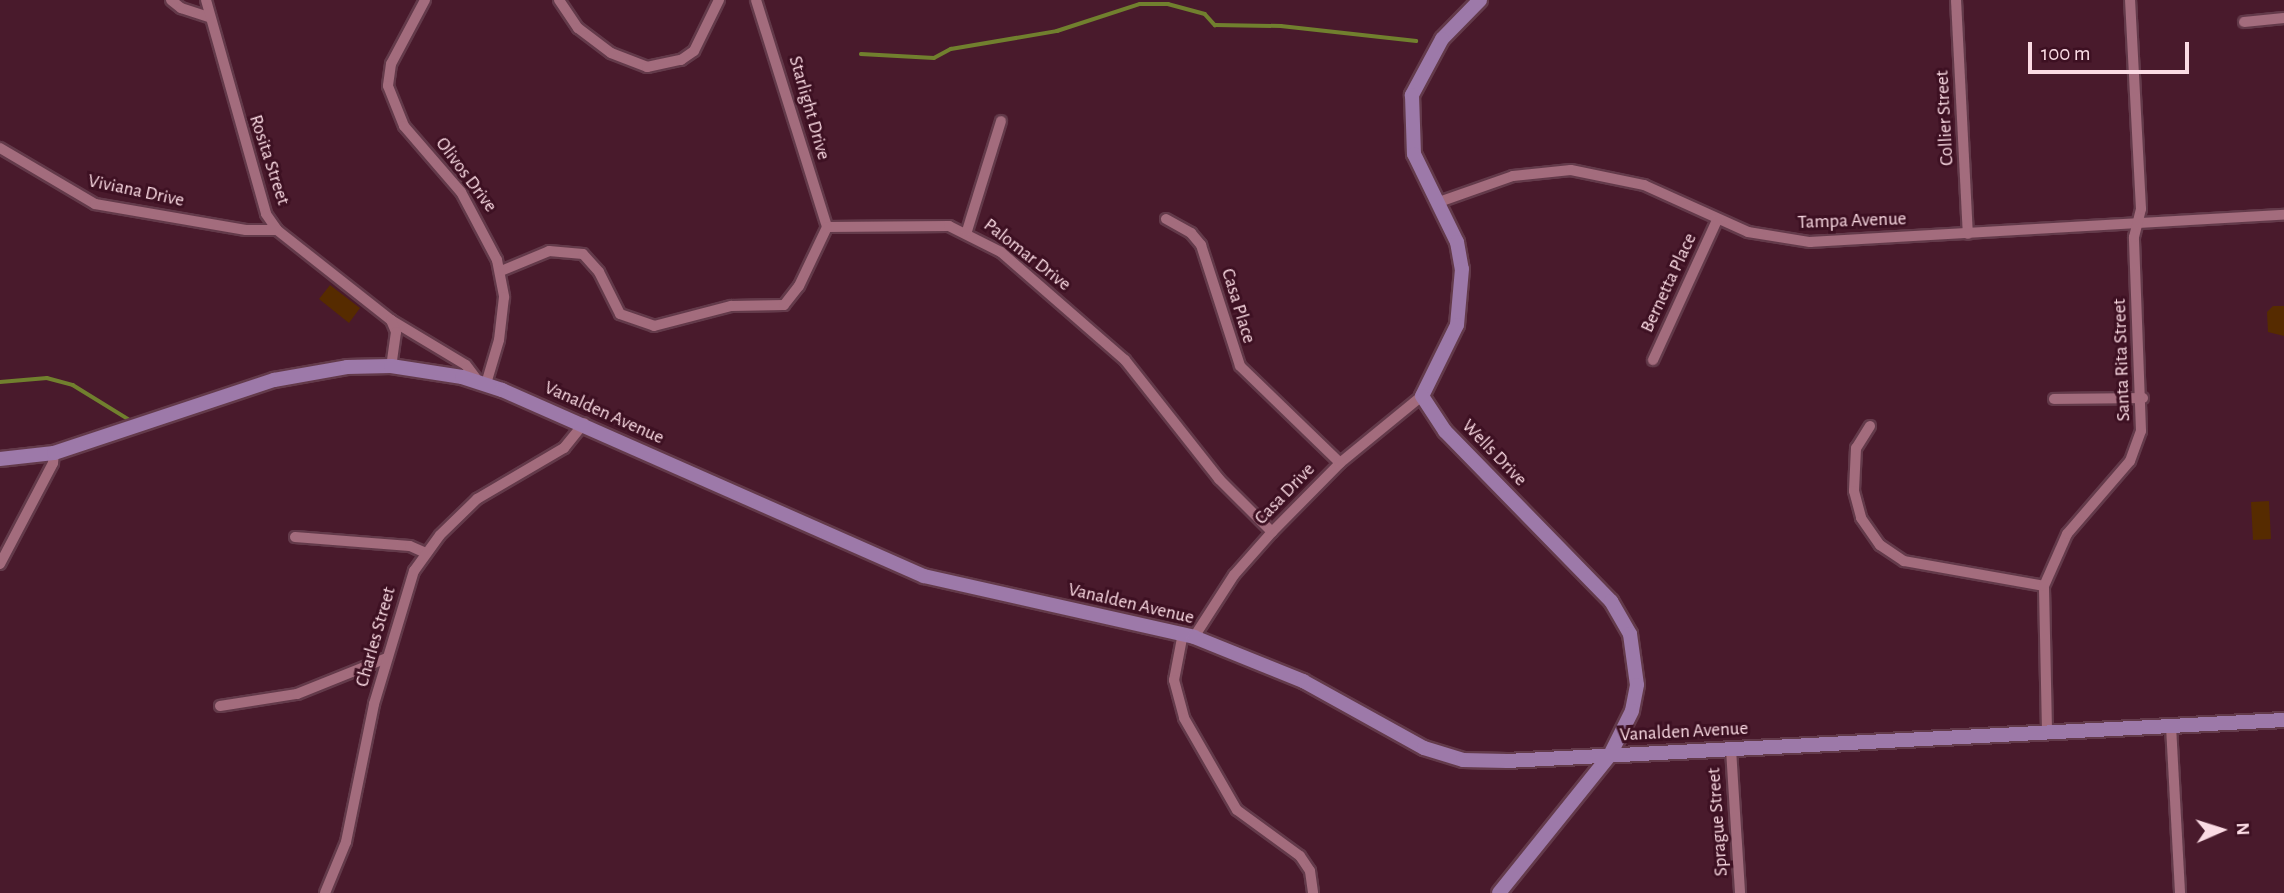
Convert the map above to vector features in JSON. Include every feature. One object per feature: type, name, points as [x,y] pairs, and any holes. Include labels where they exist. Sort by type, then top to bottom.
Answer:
[{"type":"main road","points":[[1422,396],[1448,348],[1462,299],[1457,242],[1414,154],[1412,95],[1443,39],[1480,0]]},
{"type":"main road","name":"Vanalden Avenue","points":[[0,459],[54,453],[274,380],[347,368],[391,366],[482,383],[584,423],[707,483],[923,576],[1189,635],[1303,681],[1424,748],[1463,760],[1610,755],[2284,720]]},
{"type":"main road","name":"Wells Drive","points":[[1422,396],[1445,431],[1611,601],[1630,634],[1637,685],[1633,711],[1610,755],[1499,893]]},
{"type":"street","points":[[171,0],[209,17]]},
{"type":"street","name":"Rosita Street","points":[[206,0],[266,214],[277,230],[391,320],[466,365],[482,383]]},
{"type":"street","name":"Olivos Drive","points":[[425,0],[391,64],[391,99],[404,126],[478,218],[500,271],[504,297],[499,340],[482,383]]},
{"type":"street","points":[[559,0],[585,34],[632,64],[647,67],[681,60],[694,51],[719,0]]},
{"type":"street","name":"Starlight Drive","points":[[756,0],[827,227]]},
{"type":"street","name":"Collier Street","points":[[1956,0],[1968,234]]},
{"type":"street","name":"Santa Rita Street","points":[[2047,731],[2044,586],[2067,534],[2130,461],[2141,430],[2143,397],[2134,237],[2138,223],[2130,0]]},
{"type":"street","points":[[2244,22],[2284,18]]},
{"type":"street","points":[[967,231],[1001,121]]},
{"type":"street","name":"Viviana Drive","points":[[0,148],[95,204],[246,230],[277,230]]},
{"type":"street","name":"Tampa Avenue","points":[[1439,202],[1513,176],[1571,170],[1644,185],[1717,220],[1770,238],[1810,242],[2284,215]]},
{"type":"street","name":"Casa Place","points":[[1166,219],[1191,233],[1201,244],[1240,366],[1340,463]]},
{"type":"street","name":"Bernetta Place","points":[[1653,360],[1717,220]]},
{"type":"street","name":"Palomar Drive","points":[[827,227],[930,223],[967,231],[1001,252],[1116,351],[1160,399],[1219,479],[1272,532]]},
{"type":"street","points":[[500,271],[549,251],[583,254],[599,272],[620,314],[654,326],[730,306],[784,305],[799,286],[827,227]]},
{"type":"street","points":[[391,320],[396,332],[391,366]]},
{"type":"street","name":"Casa Drive","points":[[1313,893],[1310,871],[1300,856],[1237,810],[1184,718],[1174,680],[1189,635],[1234,575],[1340,463],[1422,396]]},
{"type":"street","points":[[2054,399],[2143,397]]},
{"type":"street","name":"Charles Street","points":[[325,893],[346,842],[403,597],[426,553],[477,499],[564,448],[584,423]]},
{"type":"street","points":[[1870,426],[1856,448],[1854,491],[1861,518],[1880,545],[1904,561],[2044,586]]},
{"type":"street","points":[[0,564],[53,463],[54,453]]},
{"type":"street","points":[[295,537],[410,546],[426,553]]},
{"type":"street","points":[[220,706],[297,694],[387,658]]},
{"type":"street","points":[[2171,726],[2180,893]]},
{"type":"street","name":"Sprague Street","points":[[1731,749],[1741,893]]},
{"type":"shaded area","points":[[330,285],[360,308],[349,323],[319,299]]},
{"type":"shaded area","points":[[2273,306],[2284,306],[2284,336],[2268,332],[2267,312]]},
{"type":"shaded area","points":[[2269,501],[2271,539],[2253,540],[2251,502]]},
{"type":"waterway","points":[[861,54],[934,58],[951,49],[1057,31],[1140,4],[1168,4],[1205,14],[1215,25],[1281,26],[1416,41]]},
{"type":"waterway","points":[[0,382],[47,378],[73,385],[130,420]]}]
